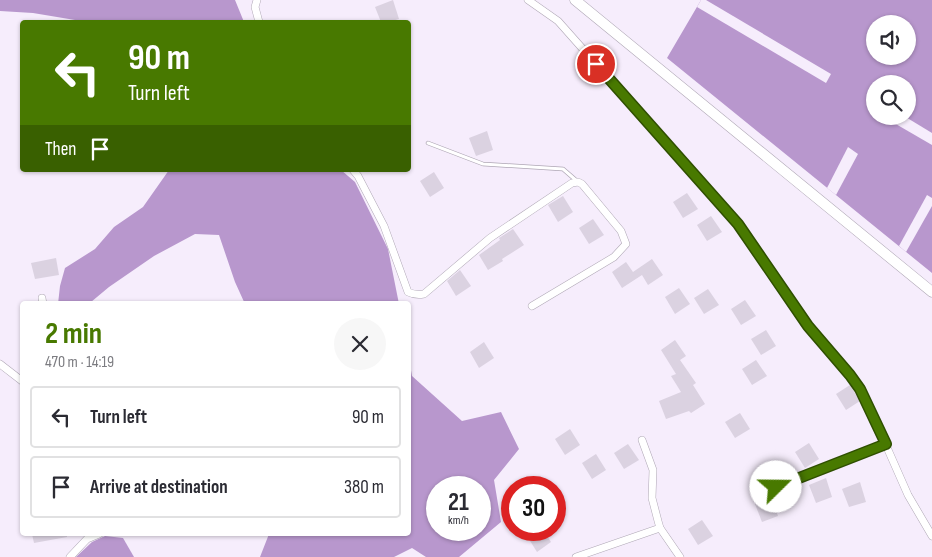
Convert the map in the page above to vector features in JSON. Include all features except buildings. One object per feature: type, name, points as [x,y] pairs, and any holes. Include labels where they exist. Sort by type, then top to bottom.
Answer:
[{"type":"street","points":[[528,0],[558,21],[738,224],[808,326],[860,389],[908,495],[932,536]]},
{"type":"street","points":[[575,0],[932,292]]},
{"type":"street","points":[[254,1],[254,7],[259,20]]},
{"type":"street","points":[[355,172],[384,226],[408,292],[419,295],[424,294],[490,238],[572,183],[578,182],[582,184],[621,231],[626,244],[614,257],[532,306]]},
{"type":"street","points":[[0,364],[20,379]]},
{"type":"street","points":[[642,440],[653,470],[652,498],[660,528],[680,557]]},
{"type":"street","points":[[776,487],[886,444]]},
{"type":"street","points":[[576,557],[660,528]]},
{"type":"street","points":[[70,557],[87,540],[95,536]]},
{"type":"lane","points":[[428,142],[484,164],[563,169],[578,182]]},
{"type":"shaded area","points":[[0,0],[235,0],[243,20],[75,20],[33,13],[0,11]]},
{"type":"shaded area","points":[[701,0],[932,0],[932,273],[667,58]]},
{"type":"shaded area","points":[[168,172],[343,172],[355,182],[388,249],[398,301],[244,301],[219,235],[195,234],[154,256],[92,301],[58,301],[65,268],[95,249],[114,227],[143,207]]},
{"type":"shaded area","points":[[411,370],[412,376],[462,421],[501,412],[519,449],[494,480],[501,522],[491,530],[491,476],[426,476],[426,541],[478,541],[459,557],[426,557],[412,548],[394,557],[260,557],[268,536],[411,536]]},
{"type":"shaded area","points":[[105,536],[123,538],[134,557],[76,557],[92,542]]},
{"type":"pier","points":[[701,0],[706,0],[831,74],[826,83],[697,7]]},
{"type":"pier","points":[[916,123],[932,133],[932,145],[898,125],[916,125]]},
{"type":"pier","points":[[848,147],[858,154],[836,195],[827,188]]},
{"type":"pier","points":[[927,195],[932,198],[932,206],[906,252],[899,246]]},
{"type":"route","points":[[596,64],[738,224],[808,326],[860,389],[886,444],[776,487]]}]
